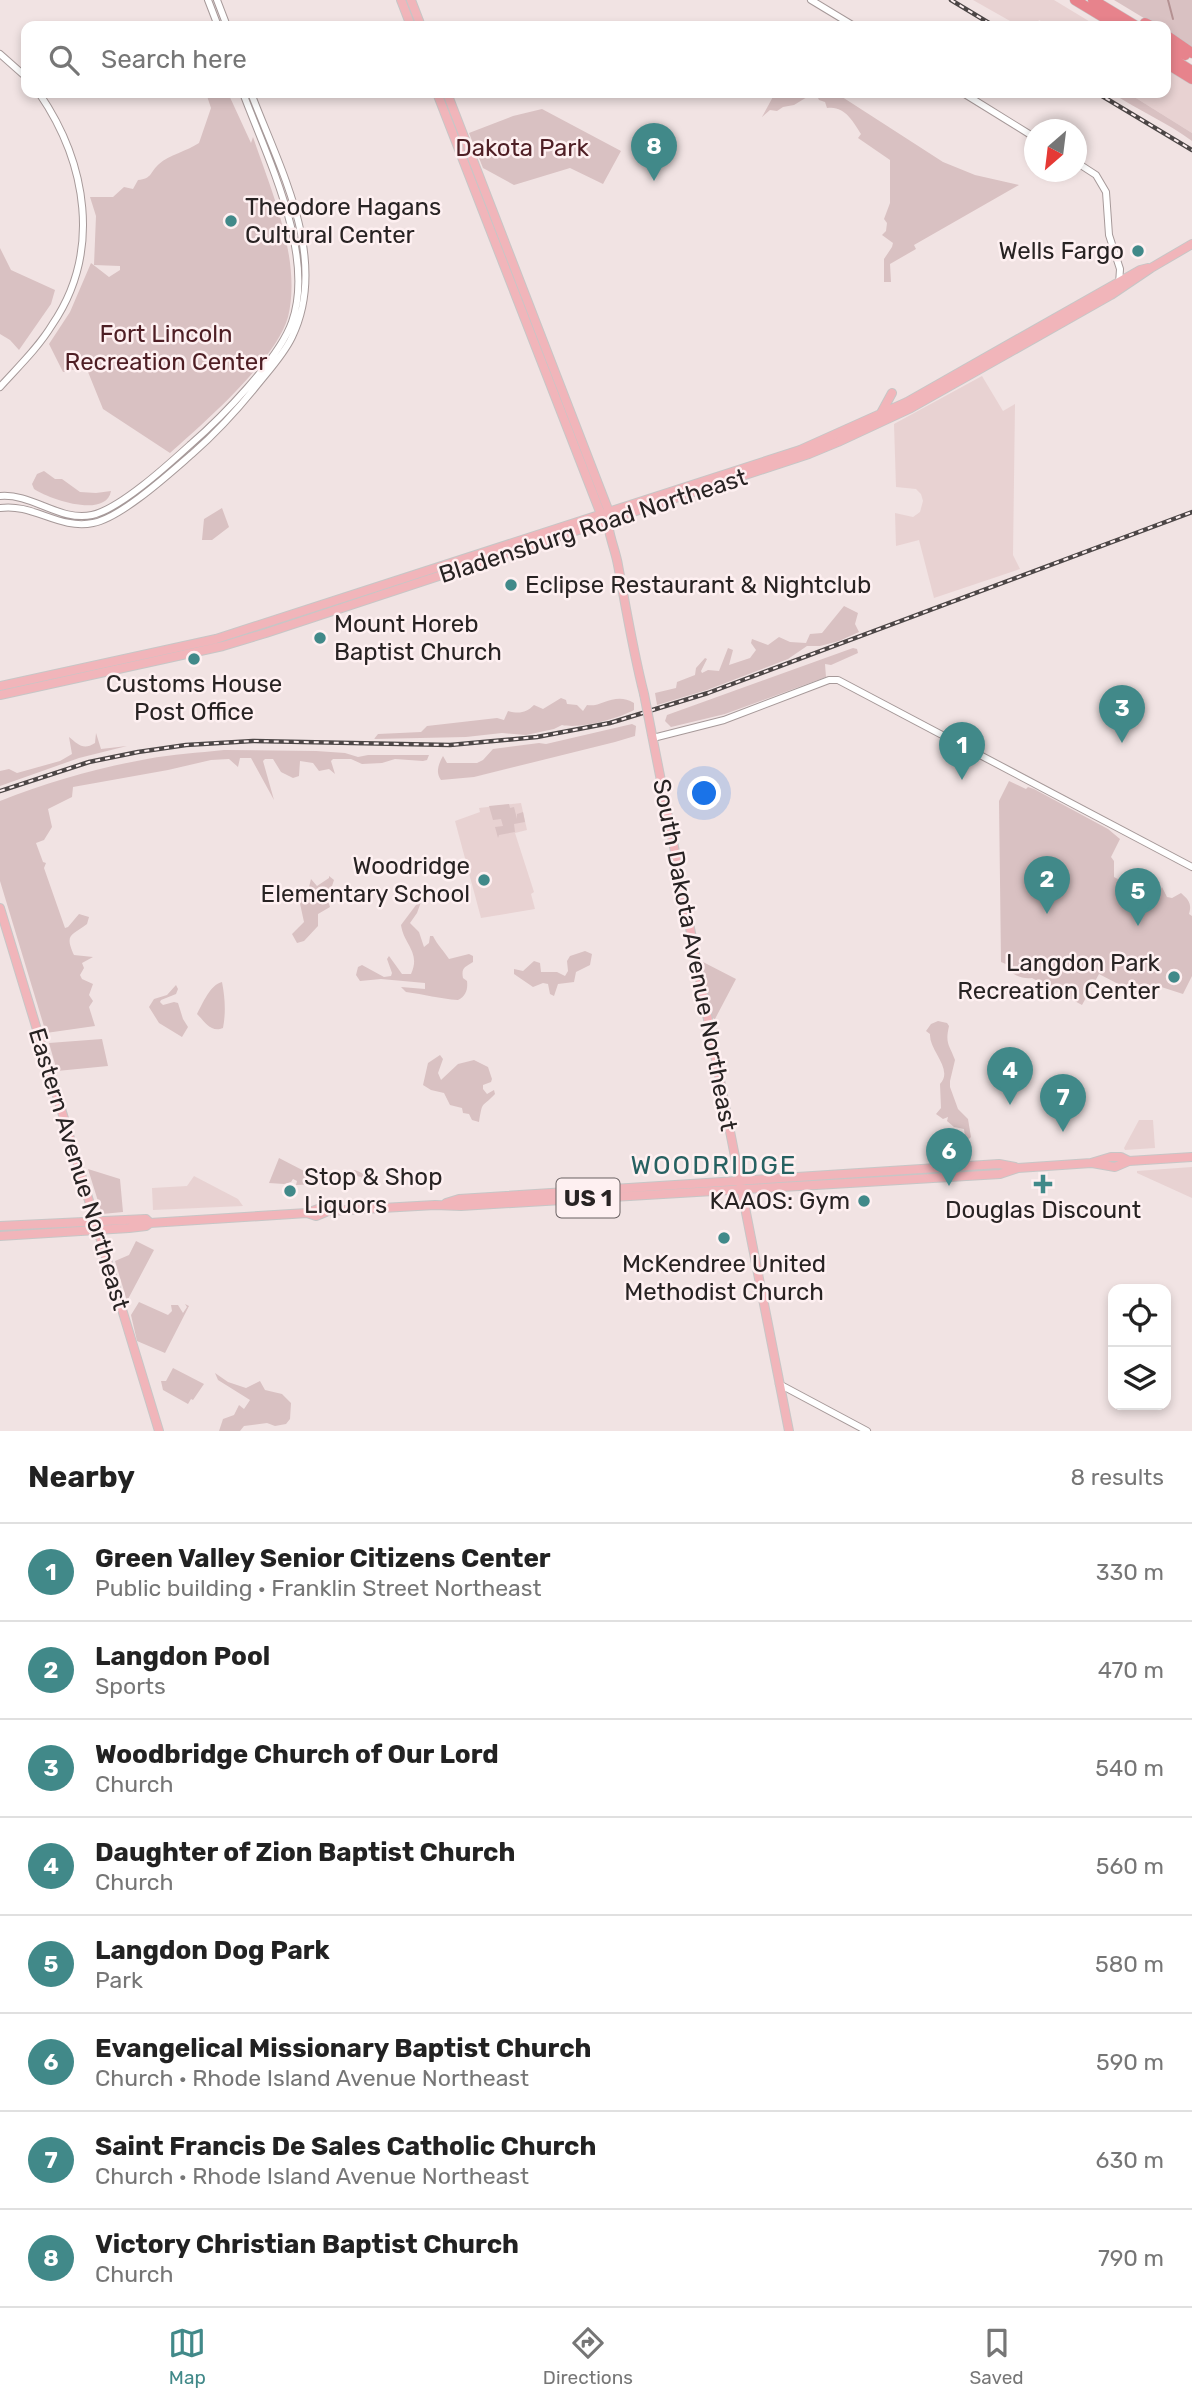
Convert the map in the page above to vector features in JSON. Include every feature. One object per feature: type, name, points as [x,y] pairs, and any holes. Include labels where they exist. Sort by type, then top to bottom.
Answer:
[{"type":"highway","points":[[1075,0],[1110,21]]},
{"type":"highway","points":[[1093,0],[1136,21]]},
{"type":"highway","points":[[1171,38],[1192,53]]},
{"type":"highway","points":[[1171,47],[1192,58]]},
{"type":"highway","points":[[1171,61],[1192,70]]},
{"type":"highway","points":[[1171,62],[1192,79]]},
{"type":"main road","points":[[401,0],[409,21]]},
{"type":"main road","points":[[411,0],[419,21]]},
{"type":"main road","name":"South Dakota Avenue Northeast","points":[[439,98],[590,477]]},
{"type":"main road","name":"South Dakota Avenue Northeast","points":[[449,98],[605,516],[617,561],[789,1431]]},
{"type":"main road","name":"Bladensburg Road Northeast","points":[[0,695],[216,639],[809,454],[911,408],[1119,286],[1140,270],[1151,268],[1192,244]]},
{"type":"main road","name":"Bladensburg Road Northeast","points":[[605,516],[800,450],[879,416],[1044,329]]},
{"type":"main road","points":[[879,416],[892,393]]},
{"type":"main road","name":"Bladensburg Road Northeast","points":[[0,686],[51,680]]},
{"type":"main road","name":"Eastern Avenue Northeast","points":[[0,908],[159,1431]]},
{"type":"main road","name":"US 1","points":[[0,1236],[146,1219],[150,1223],[307,1213],[318,1209],[329,1211],[435,1205],[459,1199],[741,1185],[999,1164],[1018,1168],[1091,1163],[1112,1167],[1129,1161],[1192,1157]]},
{"type":"main road","name":"US 1","points":[[0,1226],[97,1225]]},
{"type":"street","points":[[209,0],[216,21]]},
{"type":"street","points":[[217,0],[225,21]]},
{"type":"street","points":[[811,0],[846,21]]},
{"type":"street","points":[[0,54],[21,73]]},
{"type":"street","points":[[0,387],[61,312],[75,280],[83,241],[84,207],[76,167],[68,144],[42,98]]},
{"type":"street","points":[[0,496],[28,500],[62,513],[79,516],[96,514],[113,506],[176,458],[232,403],[282,344],[298,313],[297,269],[292,228],[245,98]]},
{"type":"street","points":[[0,508],[20,507],[60,522],[78,524],[104,520],[187,459],[239,408],[285,349],[307,287],[305,254],[300,226],[253,98]]},
{"type":"street","points":[[970,98],[1024,130]]},
{"type":"street","points":[[1087,169],[1096,175],[1104,188],[1108,235],[1120,269],[1119,286]]},
{"type":"street","points":[[652,736],[719,721],[829,680],[845,682],[1192,867]]},
{"type":"street","points":[[779,1384],[867,1431]]},
{"type":"shaded area","points":[[973,0],[1054,0],[1089,21],[1039,20],[1010,21]]},
{"type":"shaded area","points":[[1171,70],[1192,83],[1192,133],[1136,98],[1171,98]]},
{"type":"shaded area","points":[[982,376],[1003,411],[1015,404],[1013,555],[1020,569],[934,598],[919,540],[896,546],[895,513],[913,517],[920,512],[923,501],[916,489],[896,487],[894,424]]},
{"type":"shaded area","points":[[521,803],[527,830],[515,833],[534,892],[531,894],[535,909],[481,918],[455,821],[480,812],[479,808]]},
{"type":"shaded area","points":[[1139,1120],[1153,1120],[1155,1148],[1125,1150],[1124,1148]]},
{"type":"shaded area","points":[[1192,1167],[1192,1198],[1137,1173],[1137,1171]]},
{"type":"shaded area","points":[[194,1176],[238,1199],[243,1206],[153,1210],[152,1188],[187,1186]]},
{"type":"green space","points":[[1114,0],[1192,0],[1192,48],[1171,35],[1171,21],[1149,21]]},
{"type":"green space","name":"Fort Lincoln Recreation Center","points":[[208,98],[230,98],[251,143],[253,137],[276,202],[288,249],[291,295],[288,317],[269,352],[237,390],[170,453],[103,409],[86,367],[63,372],[49,344],[70,312],[91,263],[109,277],[120,270],[120,266],[94,265],[96,216],[90,197],[113,197],[124,187],[133,189],[138,180],[148,177],[163,161],[199,143],[211,108]]},
{"type":"green space","points":[[772,98],[805,98],[777,111],[770,110],[762,117]]},
{"type":"green space","points":[[818,98],[844,98],[943,162],[975,175],[1019,185],[914,245],[916,249],[890,264],[891,282],[884,282],[884,259],[893,243],[882,235],[886,231],[887,223],[884,219],[890,203],[890,160],[858,138],[861,134],[843,111],[827,108],[825,102]]},
{"type":"green space","points":[[1121,98],[1136,98],[1192,133],[1192,141]]},
{"type":"green space","name":"Dakota Park","points":[[542,109],[621,151],[603,184],[570,168],[514,185],[483,168],[469,133],[513,116]]},
{"type":"green space","points":[[0,248],[11,270],[55,290],[51,304],[19,350],[0,334]]},
{"type":"green space","points":[[44,471],[55,479],[62,479],[80,492],[111,491],[107,499],[99,504],[64,501],[34,489],[32,484],[37,474]]},
{"type":"green space","points":[[222,508],[229,527],[212,540],[202,540],[204,519]]},
{"type":"green space","points":[[844,606],[858,613],[855,624],[859,632],[839,641],[807,646],[788,659],[707,690],[657,705],[655,693],[676,688],[677,682],[695,675],[696,668],[705,658],[707,659],[702,673],[708,670],[719,671],[728,648],[733,650],[729,665],[750,658],[756,650],[751,643],[752,639],[768,645],[779,637],[790,642],[806,643],[810,634],[822,633]]},
{"type":"green space","points":[[853,648],[857,649],[858,653],[831,665],[825,664],[826,677],[725,714],[671,727],[665,721],[667,715]]},
{"type":"green space","points":[[561,698],[566,700],[567,704],[577,705],[583,711],[587,705],[614,699],[634,703],[634,710],[599,722],[579,726],[562,725],[526,735],[502,733],[466,737],[374,739],[378,734],[421,732],[427,726],[497,718],[504,720],[508,711],[522,712],[534,705],[543,709]]},
{"type":"green space","points":[[632,724],[636,726],[635,736],[615,742],[474,777],[441,780],[438,774],[443,756],[447,763],[477,763],[493,749],[546,744]]},
{"type":"green space","points":[[96,733],[101,749],[127,746],[79,758],[0,786],[0,771],[9,769],[17,773],[60,761],[72,754],[69,737],[81,746],[87,746],[95,743]]},
{"type":"green space","points":[[224,750],[316,751],[345,753],[358,757],[429,755],[427,760],[423,761],[395,759],[362,764],[351,759],[333,759],[331,761],[335,774],[329,769],[319,771],[313,763],[300,761],[299,776],[293,778],[281,772],[273,759],[265,759],[263,761],[274,800],[251,758],[240,758],[238,767],[229,759],[211,760],[73,787],[72,797],[48,809],[52,827],[44,840],[36,843],[43,862],[46,863],[44,868],[65,928],[79,914],[89,917],[87,924],[71,936],[70,943],[74,955],[93,957],[82,963],[84,968],[80,975],[82,979],[93,984],[89,995],[93,1001],[89,1007],[95,1026],[46,1033],[0,881],[0,801],[54,782],[110,767],[157,757]]},
{"type":"green space","points":[[1009,781],[1026,789],[1034,789],[1108,829],[1120,839],[1111,857],[1114,861],[1114,877],[1155,899],[1162,887],[1167,897],[1172,898],[1181,893],[1186,898],[1190,905],[1189,914],[1192,916],[1192,976],[1183,994],[1152,984],[1145,998],[1099,974],[1082,1005],[1032,978],[1016,975],[1008,969],[1008,965],[1001,962],[999,801]]},
{"type":"green space","points":[[509,804],[510,808],[514,807],[517,819],[517,814],[523,812],[525,822],[514,824],[515,832],[499,835],[498,838],[495,827],[503,826],[501,819],[493,820],[489,806]]},
{"type":"green space","points":[[329,876],[334,880],[325,893],[330,907],[318,914],[318,926],[304,941],[297,943],[292,934],[304,922],[299,899],[308,891],[311,879],[317,886]]},
{"type":"green space","points":[[419,901],[421,902],[417,913],[410,923],[419,932],[424,947],[429,943],[430,936],[433,936],[449,959],[469,954],[473,956],[473,962],[463,970],[463,978],[467,981],[466,992],[458,1000],[406,992],[401,987],[425,989],[425,983],[381,979],[360,981],[356,975],[358,967],[362,965],[384,977],[391,976],[387,959],[389,956],[402,974],[411,974],[414,966],[413,954],[401,925]]},
{"type":"green space","points":[[585,951],[592,954],[590,965],[576,972],[574,982],[558,984],[554,996],[550,994],[548,984],[533,987],[514,974],[514,969],[523,971],[534,961],[540,963],[541,972],[557,972],[565,976],[570,956]]},
{"type":"green space","points":[[703,962],[736,979],[715,1019],[712,1018]]},
{"type":"green space","points":[[222,982],[224,1022],[223,1028],[215,1029],[197,1014],[210,991]]},
{"type":"green space","points":[[176,985],[176,994],[160,1002],[163,1005],[178,1003],[188,1027],[182,1037],[159,1023],[149,1007],[154,999],[167,995]]},
{"type":"green space","points":[[938,1021],[949,1026],[949,1047],[955,1060],[950,1087],[958,1109],[968,1119],[969,1139],[965,1137],[964,1129],[954,1127],[947,1121],[948,1117],[943,1119],[936,1114],[941,1108],[940,1084],[944,1072],[930,1034],[926,1031],[931,1024]]},
{"type":"green space","points":[[102,1039],[108,1066],[57,1071],[49,1043]]},
{"type":"green space","points":[[440,1055],[443,1059],[438,1073],[441,1080],[458,1064],[474,1060],[488,1067],[492,1079],[483,1085],[483,1089],[487,1094],[494,1090],[495,1094],[483,1105],[479,1122],[463,1113],[462,1108],[450,1105],[444,1093],[423,1085],[428,1063]]},
{"type":"green space","points":[[279,1158],[308,1173],[355,1170],[366,1175],[362,1181],[361,1177],[348,1174],[342,1178],[332,1177],[322,1184],[296,1185],[297,1181],[293,1179],[284,1184],[269,1183]]},
{"type":"green space","points":[[88,1169],[120,1179],[123,1212],[102,1214]]},
{"type":"green space","points":[[136,1241],[154,1250],[127,1301],[115,1261],[129,1255]]},
{"type":"green space","points":[[139,1302],[168,1315],[172,1311],[171,1305],[178,1305],[183,1313],[187,1307],[185,1304],[189,1306],[165,1353],[137,1341],[131,1315]]},
{"type":"green space","points":[[173,1368],[204,1384],[188,1404],[163,1390],[161,1381],[166,1381]]},
{"type":"green space","points":[[215,1373],[228,1382],[246,1388],[260,1381],[265,1390],[282,1394],[291,1403],[290,1419],[286,1424],[275,1426],[267,1423],[244,1426],[240,1431],[219,1431],[223,1419],[234,1415],[239,1405],[244,1409],[250,1400],[218,1380]]},
{"type":"waterway","points":[[1168,0],[1173,19]]},
{"type":"railway","points":[[951,0],[986,21]]},
{"type":"railway","points":[[1105,98],[1192,150]]},
{"type":"railway","points":[[0,791],[89,762],[186,745],[253,741],[450,745],[537,737],[610,723],[708,693],[1192,512]]},
{"type":"place","name":"Victory Christian Baptist Church","points":[[654,181]]},
{"type":"place","name":"Theodore Hagans Cultural Center","points":[[231,221]]},
{"type":"place","name":"Wells Fargo","points":[[1138,251]]},
{"type":"place","name":"Eclipse Restaurant & Nightclub","points":[[511,585]]},
{"type":"place","name":"Mount Horeb Baptist Church","points":[[320,638]]},
{"type":"place","name":"Customs House Post Office","points":[[194,659]]},
{"type":"place","name":"Woodbridge Church of Our Lord","points":[[1122,743]]},
{"type":"place","name":"Green Valley Senior Citizens Center","points":[[962,780]]},
{"type":"place","name":"Woodridge Elementary School","points":[[484,880]]},
{"type":"place","name":"Langdon Pool","points":[[1047,914]]},
{"type":"place","name":"Langdon Dog Park","points":[[1138,926]]},
{"type":"place","name":"Langdon Park Recreation Center","points":[[1174,977]]},
{"type":"place","name":"Daughter of Zion Baptist Church","points":[[1010,1105]]},
{"type":"place","name":"Saint Francis De Sales Catholic Church","points":[[1063,1132]]},
{"type":"place","name":"Douglas Discount","points":[[1043,1184]]},
{"type":"place","name":"Evangelical Missionary Baptist Church","points":[[949,1186]]},
{"type":"place","name":"Stop & Shop Liquors","points":[[290,1191]]},
{"type":"place","name":"KAAOS: Gym","points":[[864,1201]]},
{"type":"place","name":"McKendree United Methodist Church","points":[[724,1238]]},
{"type":"district","name":"WOODRIDGE","points":[[714,1165]]}]
